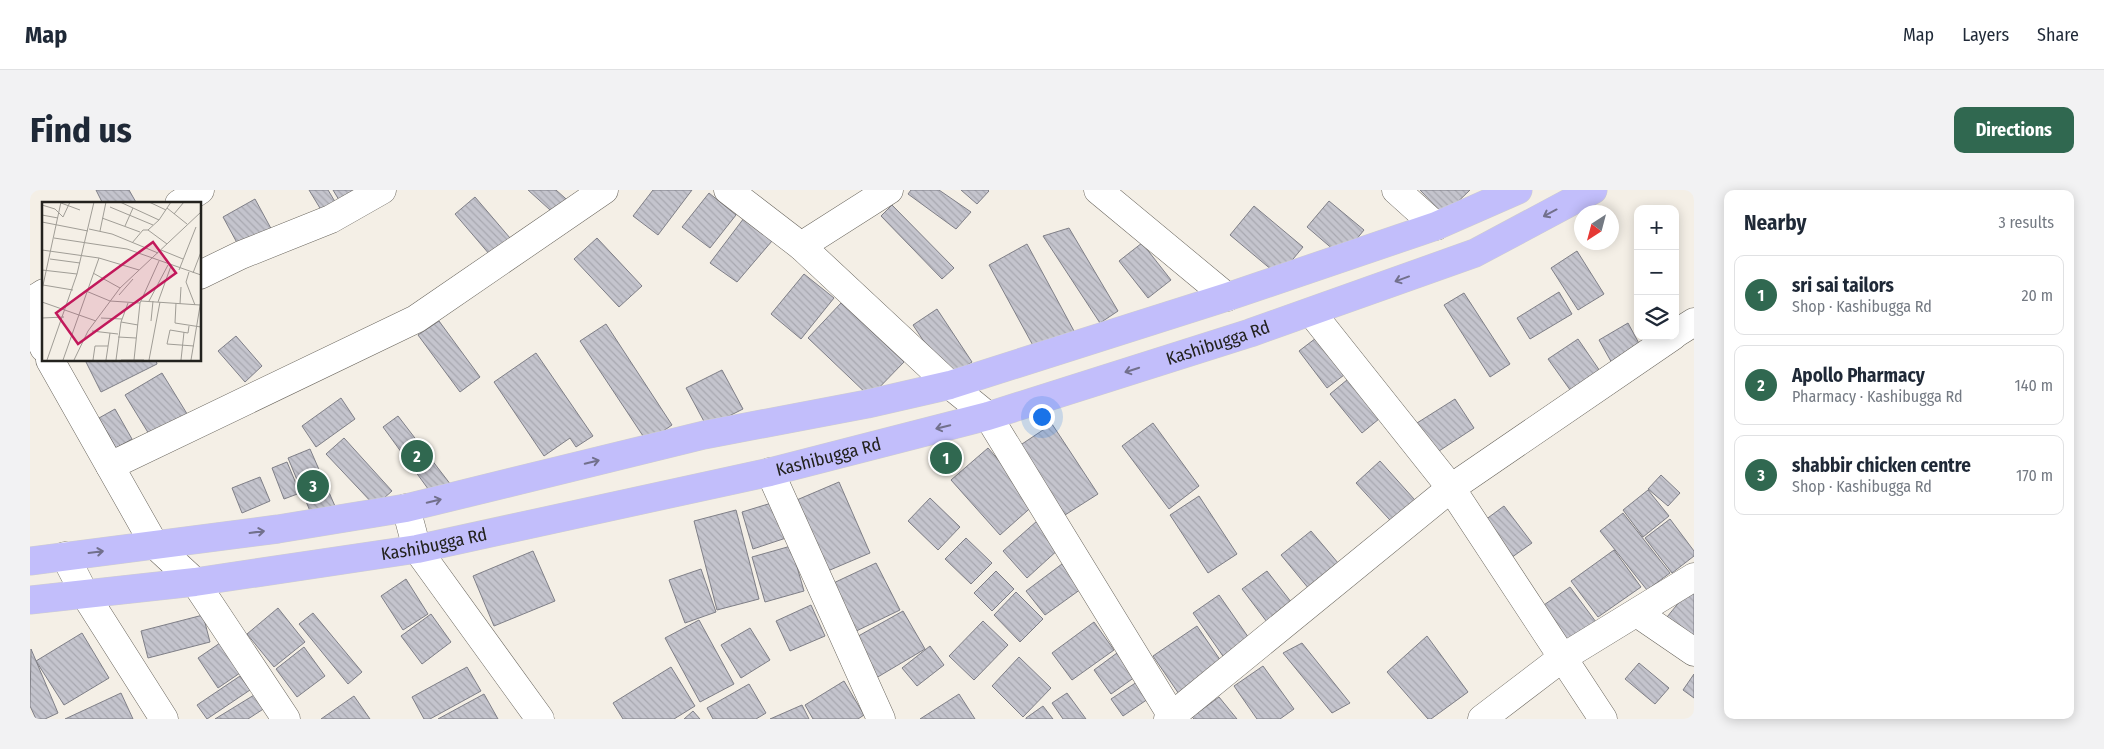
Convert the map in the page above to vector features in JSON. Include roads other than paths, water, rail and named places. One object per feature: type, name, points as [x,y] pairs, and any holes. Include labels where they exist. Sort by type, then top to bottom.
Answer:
[{"type":"main road","points":[[30,561],[278,529],[406,508],[704,435],[867,404],[950,384],[1227,297],[1436,226],[1518,190]]},
{"type":"main road","name":"Kashibugga Rd","points":[[30,600],[195,582],[417,549],[770,472],[988,416],[1310,312],[1475,253],[1593,190]]},
{"type":"street","points":[[182,202],[200,190]]},
{"type":"street","points":[[201,275],[242,255],[331,219],[382,190]]},
{"type":"street","points":[[110,466],[416,319],[604,190]]},
{"type":"street","points":[[728,190],[801,246],[950,384],[988,416],[1170,718],[1451,488],[1667,340]]},
{"type":"street","points":[[801,246],[889,190]]},
{"type":"street","points":[[1098,190],[1227,297]]},
{"type":"street","points":[[1396,190],[1436,226]]},
{"type":"street","points":[[30,302],[42,294]]},
{"type":"street","points":[[1310,312],[1451,488],[1603,719]]},
{"type":"street","points":[[30,316],[42,343]]},
{"type":"street","points":[[1679,332],[1694,322]]},
{"type":"street","points":[[51,361],[154,544],[195,582],[286,719]]},
{"type":"street","points":[[770,472],[880,719]]},
{"type":"street","points":[[406,508],[417,549],[540,719]]},
{"type":"street","points":[[65,556],[84,594],[164,719]]},
{"type":"street","points":[[1482,719],[1562,658],[1694,577]]},
{"type":"street","points":[[1637,613],[1694,652]]},
{"type":"place","name":"Apollo Pharmacy","points":[[417,456]]},
{"type":"place","name":"sri sai tailors","points":[[946,458]]},
{"type":"place","name":"shabbir chicken centre","points":[[313,486]]}]
